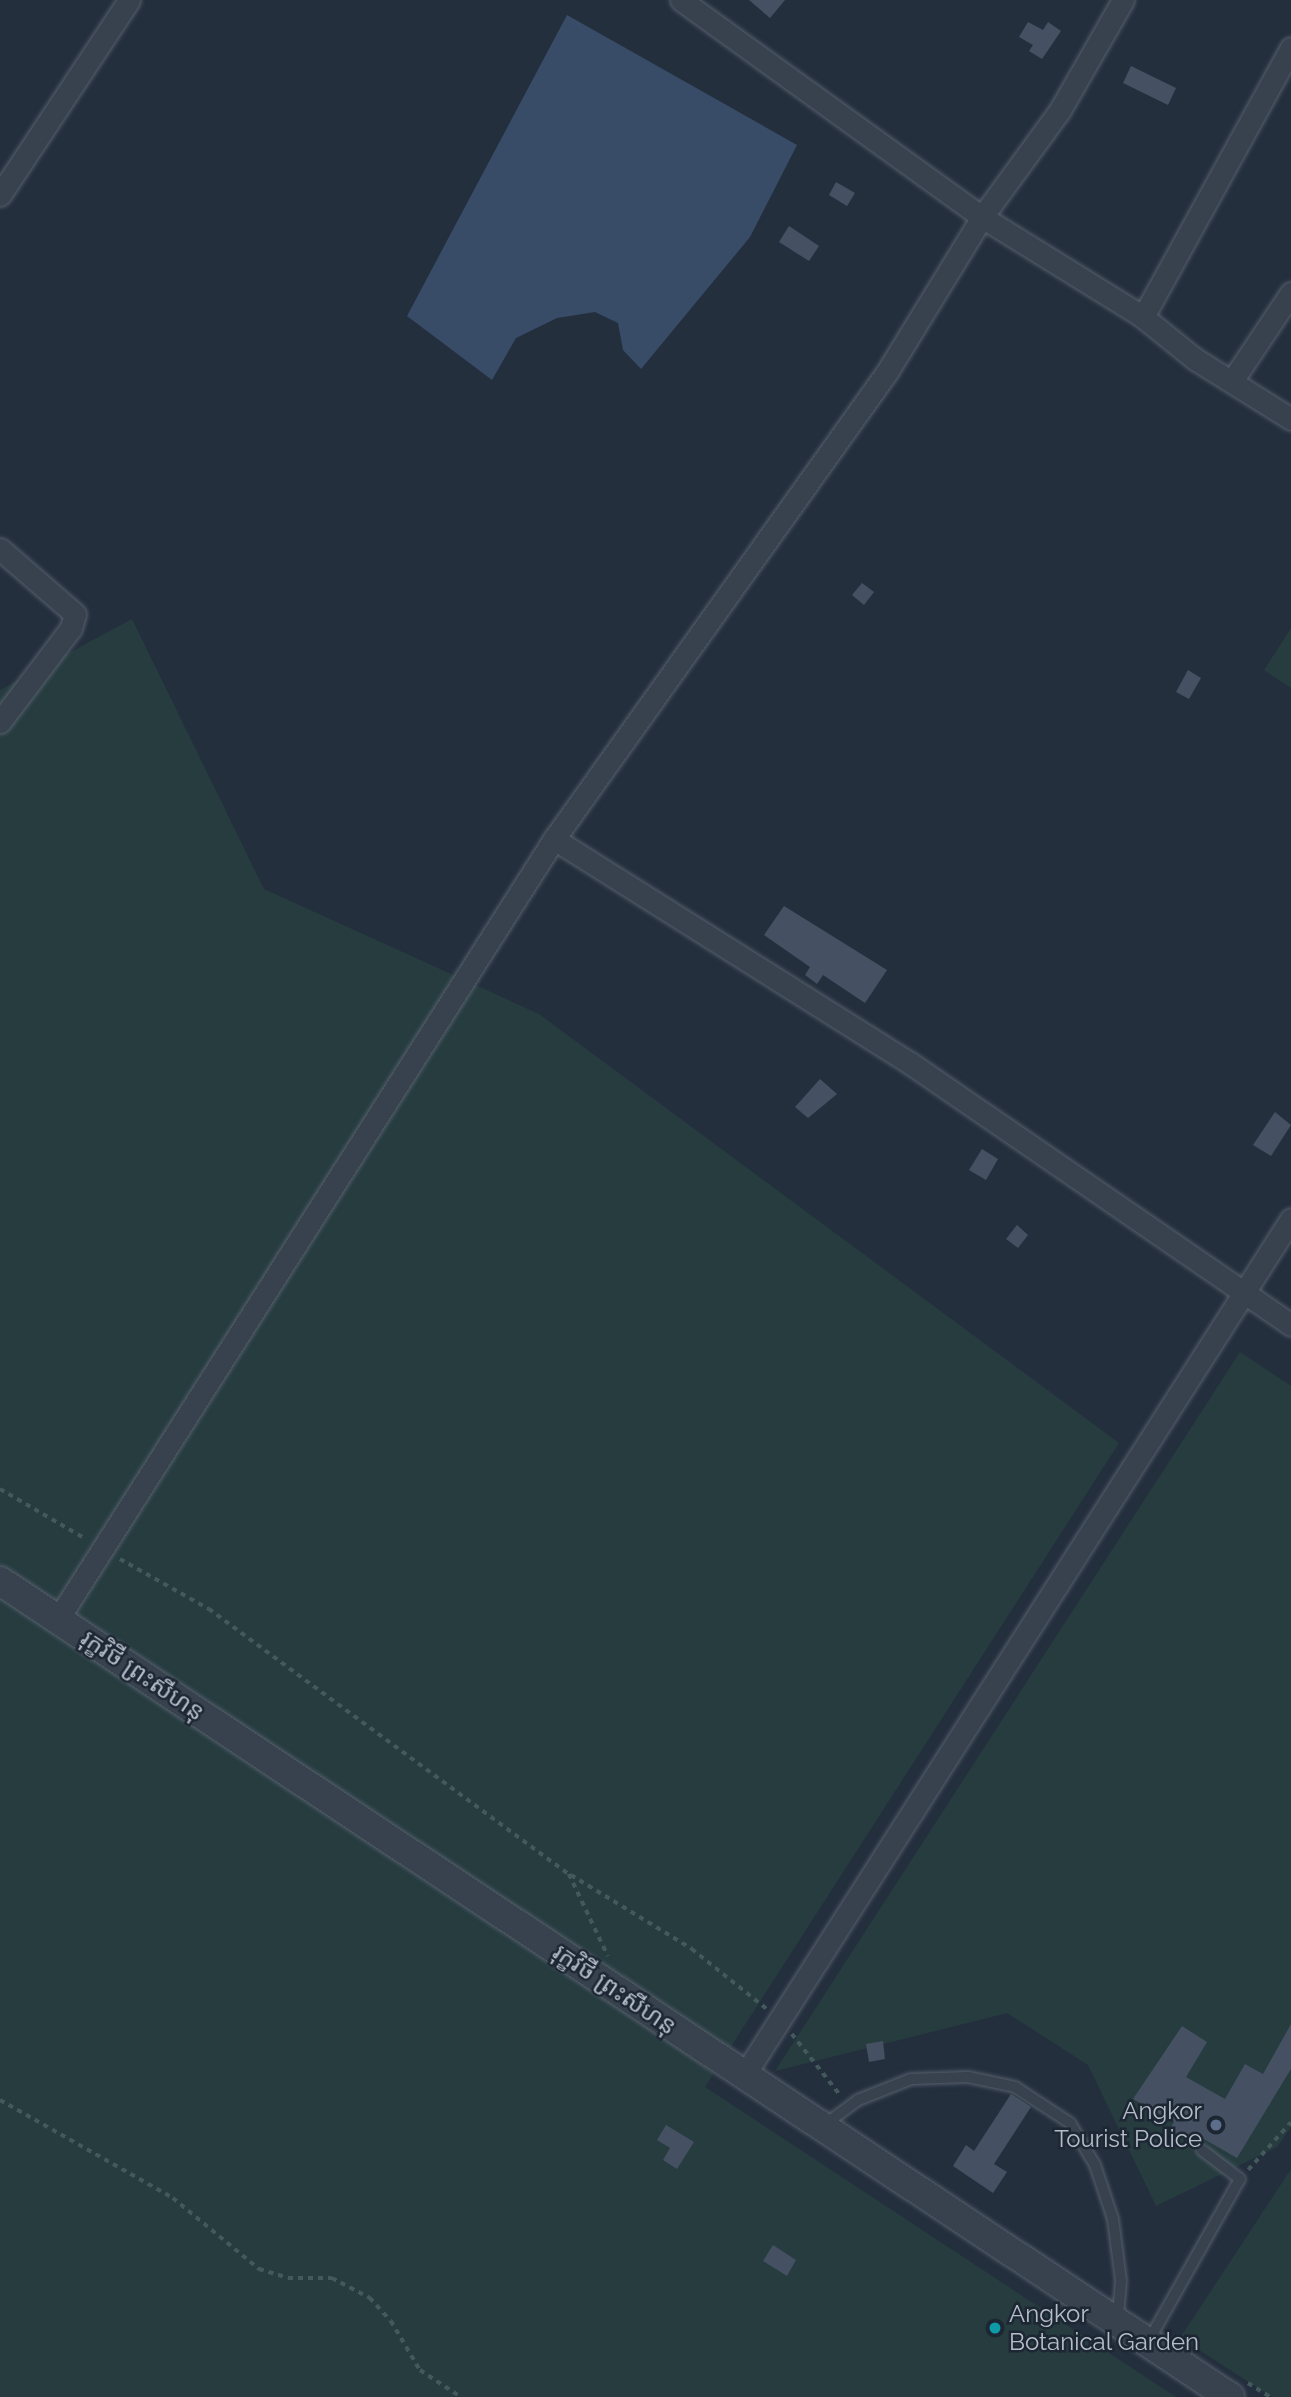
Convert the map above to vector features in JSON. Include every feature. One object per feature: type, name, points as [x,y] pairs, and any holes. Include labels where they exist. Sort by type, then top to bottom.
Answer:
[{"type":"street","points":[[0,195],[129,0]]},
{"type":"street","points":[[681,0],[712,7],[982,217],[1143,317],[1232,381],[1291,419]]},
{"type":"street","points":[[58,1619],[262,1292],[376,1126],[555,839],[887,372],[982,217],[1060,110],[1124,0]]},
{"type":"street","points":[[1143,317],[1291,48]]},
{"type":"street","points":[[1232,381],[1291,293]]},
{"type":"street","points":[[0,549],[75,614],[71,628],[0,722]]},
{"type":"street","points":[[555,839],[909,1063],[1291,1325]]},
{"type":"street","points":[[745,2074],[1291,1219]]},
{"type":"street","name":"រុក្ខវិថី ព្រះសីហនុ","points":[[0,1581],[1230,2397]]},
{"type":"lane","points":[[822,2126],[849,2106],[911,2079],[968,2077],[1015,2087],[1070,2123],[1095,2165],[1113,2219],[1121,2280],[1117,2322]]},
{"type":"lane","points":[[1148,2342],[1240,2179],[1202,2150]]},
{"type":"path","points":[[0,1489],[209,1609],[569,1874],[692,1949],[779,2018],[849,2106]]},
{"type":"path","points":[[569,1874],[609,1959]]},
{"type":"path","points":[[0,2100],[173,2198],[259,2269],[288,2278],[332,2278],[370,2298],[391,2321],[411,2360],[461,2397]]},
{"type":"path","points":[[1240,2179],[1291,2122]]},
{"type":"green space","points":[[132,619],[264,889],[539,1014],[1119,1443],[705,2087],[1176,2397],[0,2397],[0,690]]},
{"type":"green space","points":[[1291,628],[1291,688],[1264,670]]},
{"type":"green space","points":[[1240,1352],[1291,1386],[1291,2127],[1277,2147],[1156,2206],[1088,2065],[1007,2013],[775,2071]]},
{"type":"green space","points":[[1291,2169],[1291,2397],[1272,2397],[1180,2338]]},
{"type":"water","points":[[567,15],[797,145],[750,237],[641,369],[623,350],[618,323],[595,312],[557,318],[516,338],[492,380],[407,316]]},
{"type":"building","points":[[749,0],[785,0],[770,18]]},
{"type":"building","points":[[1028,22],[1043,30],[1048,22],[1061,31],[1042,59],[1029,51],[1033,45],[1019,37]]},
{"type":"building","points":[[1131,66],[1176,88],[1168,105],[1123,83]]},
{"type":"building","points":[[836,182],[855,193],[847,206],[829,195]]},
{"type":"building","points":[[789,226],[819,246],[809,261],[779,242]]},
{"type":"building","points":[[862,583],[874,592],[864,605],[852,595]]},
{"type":"building","points":[[1188,670],[1201,678],[1189,699],[1176,692]]},
{"type":"building","points":[[784,906],[887,970],[865,1003],[823,975],[817,984],[805,975],[810,967],[764,935]]},
{"type":"building","points":[[820,1079],[837,1094],[808,1118],[795,1107]]},
{"type":"building","points":[[1275,1112],[1291,1125],[1271,1156],[1253,1145]]},
{"type":"building","points":[[982,1149],[998,1159],[986,1180],[969,1170]]},
{"type":"building","points":[[1017,1225],[1028,1235],[1018,1248],[1006,1239]]},
{"type":"building","points":[[1291,2024],[1291,2069],[1237,2158],[1195,2134],[1191,2142],[1169,2130],[1174,2122],[1133,2099],[1182,2026],[1207,2042],[1186,2077],[1225,2099],[1245,2064],[1263,2074]]},
{"type":"building","points":[[883,2041],[885,2059],[869,2062],[866,2044]]},
{"type":"building","points":[[1011,2094],[1031,2107],[994,2164],[1007,2172],[993,2193],[953,2166],[966,2145],[974,2151]]},
{"type":"building","points":[[666,2125],[694,2142],[677,2169],[663,2160],[670,2148],[657,2140]]},
{"type":"building","points":[[773,2245],[796,2260],[787,2276],[763,2261]]},
{"type":"place","name":"Angkor Tourist Police","points":[[1216,2125]]},
{"type":"place","name":"Angkor Botanical Garden","points":[[995,2328]]}]
